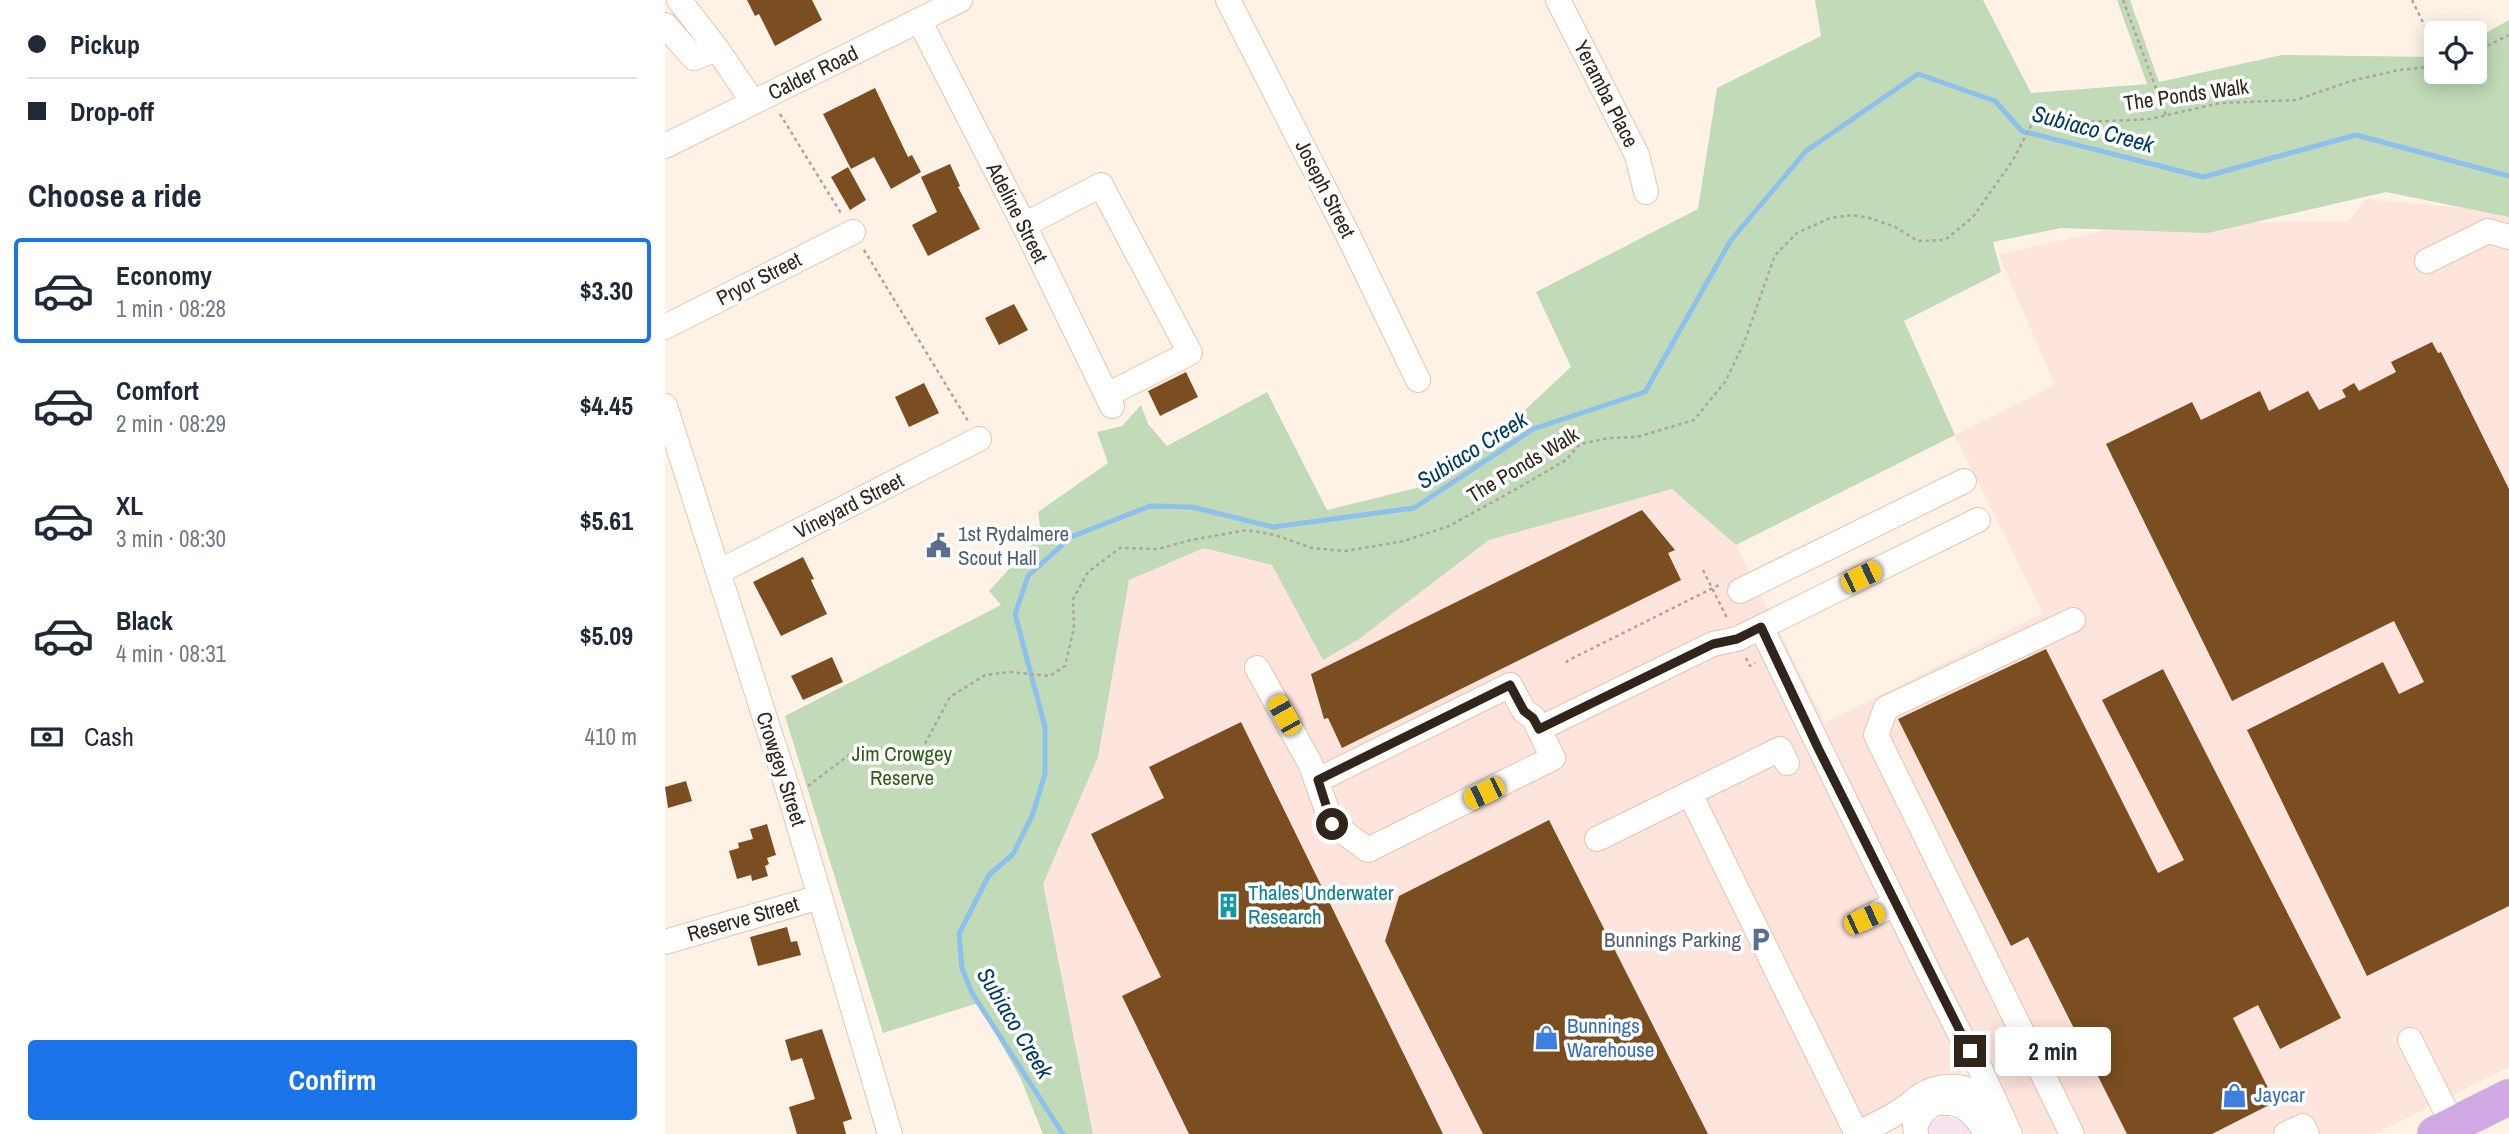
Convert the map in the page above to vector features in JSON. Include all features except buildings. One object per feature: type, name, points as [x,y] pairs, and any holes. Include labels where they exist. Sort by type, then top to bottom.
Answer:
[{"type":"highway","points":[[2455,1131],[2509,1097]]},
{"type":"highway","points":[[2455,1131],[2509,1118]]},
{"type":"street","points":[[679,0],[753,102]]},
{"type":"street","name":"Calder Road","points":[[665,145],[960,0]]},
{"type":"street","name":"Joseph Street","points":[[1228,0],[1348,235],[1418,380]]},
{"type":"street","name":"Yeramba Place","points":[[1568,3],[1637,155],[1646,192]]},
{"type":"street","name":"Adeline Street","points":[[919,20],[1024,225],[1109,401],[1190,354],[1101,186],[1024,225]]},
{"type":"street","points":[[665,25],[694,58],[717,49]]},
{"type":"street","name":"Pryor Street","points":[[665,327],[853,232]]},
{"type":"street","points":[[2427,261],[2488,232],[2509,237]]},
{"type":"street","name":"Crowgey Street","points":[[665,406],[791,799],[890,1134]]},
{"type":"street","name":"Vineyard Street","points":[[718,572],[979,439]]},
{"type":"street","points":[[1743,589],[1964,481]]},
{"type":"street","points":[[1539,729],[1713,644],[1737,639],[1978,520]]},
{"type":"street","points":[[2072,1134],[1876,735],[1885,708],[2073,620]]},
{"type":"street","points":[[1761,627],[1895,904],[2006,1123]]},
{"type":"street","points":[[1257,668],[1321,789],[1332,824],[1368,850],[1553,758],[1533,718],[1524,711],[1510,685],[1321,789]]},
{"type":"street","points":[[1597,839],[1780,749],[1787,764]]},
{"type":"street","points":[[1690,794],[1856,1134],[1899,1112],[1926,1092],[1939,1088],[1964,1087],[1976,1091],[1989,1099],[2006,1123]]},
{"type":"street","name":"Reserve Street","points":[[665,942],[820,897]]},
{"type":"street","points":[[1864,919],[1895,904]]},
{"type":"street","points":[[1962,1038],[1988,1134]]},
{"type":"street","points":[[2410,1040],[2455,1131]]},
{"type":"street","points":[[1899,1112],[1952,1102],[1967,1109],[1988,1134]]},
{"type":"street","points":[[1916,1134],[1915,1125],[1924,1111],[1933,1104]]},
{"type":"path","points":[[2123,0],[2166,115]]},
{"type":"path","points":[[2412,0],[2424,24]]},
{"type":"path","points":[[2487,46],[2509,35]]},
{"type":"path","name":"The Ponds Walk","points":[[791,799],[849,755],[920,753],[950,697],[985,675],[1010,672],[1050,676],[1065,666],[1075,628],[1073,599],[1088,572],[1119,548],[1158,549],[1247,530],[1275,535],[1313,548],[1346,551],[1404,541],[1449,526],[1566,460],[1580,444],[1609,438],[1637,437],[1694,420],[1725,382],[1744,343],[1775,255],[1797,233],[1830,218],[1852,215],[1895,227],[1918,241],[1945,240],[1973,217],[2013,160],[2036,116],[2087,122],[2150,119],[2220,103],[2297,100],[2351,81],[2424,67]]},
{"type":"path","points":[[780,114],[979,439]]},
{"type":"path","points":[[1567,663],[1737,577],[1742,579],[1743,589]]},
{"type":"shaded area","points":[[2366,199],[2509,212],[2509,1067],[2374,1134],[2025,1134],[1988,1060],[1874,1113],[1885,1134],[1093,1134],[1043,884],[1098,757],[1129,580],[1204,548],[1272,565],[1359,639],[1489,540],[1672,489],[1736,545],[1825,723],[2043,613],[1955,435],[2055,385],[1999,255],[2132,224],[2349,221]]},
{"type":"shaded area","points":[[1945,1116],[1965,1122],[1972,1134],[1909,1134]]},
{"type":"green space","name":"Jim Crowgey Reserve","points":[[1815,0],[1983,0],[2031,93],[2147,84],[2117,0],[2130,0],[2159,82],[2282,55],[2424,57],[2424,84],[2487,84],[2487,32],[2509,20],[2509,217],[2386,192],[2208,233],[2061,228],[1993,242],[2001,272],[1904,321],[1955,435],[1736,545],[1672,489],[1489,540],[1359,639],[1323,660],[1272,565],[1204,548],[1129,580],[1098,757],[1043,884],[1093,1134],[1043,1134],[1020,1077],[978,1003],[883,1033],[785,716],[1001,605],[989,591],[1041,534],[1038,512],[1108,463],[1097,432],[1122,426],[1141,405],[1148,424],[1167,446],[1267,392],[1327,510],[1437,483],[1471,453],[1500,433],[1571,367],[1536,292],[1698,209],[1717,88],[1821,36]]},
{"type":"waterway","name":"Subiaco Creek","points":[[1063,1134],[972,993],[962,968],[959,934],[989,875],[1013,854],[1032,816],[1045,774],[1045,727],[1015,614],[1028,576],[1071,537],[1150,506],[1192,507],[1273,527],[1414,508],[1533,429],[1645,392],[1731,240],[1806,151],[1918,74],[1995,101],[2022,131],[2203,177],[2356,135],[2509,176]]},
{"type":"place","name":"1st Rydalmere Scout Hall","points":[[938,546]]},
{"type":"place","name":"Thales Underwater Research","points":[[1228,905]]},
{"type":"place","name":"Bunnings Parking","points":[[1761,940]]},
{"type":"place","name":"Bunnings Warehouse","points":[[1547,1038]]},
{"type":"place","name":"Jaycar","points":[[2234,1095]]},
{"type":"route","points":[[1332,824],[1318,780],[1510,685],[1524,711],[1533,718],[1539,729],[1713,644],[1737,639],[1761,627],[1818,748],[1970,1051]]}]
